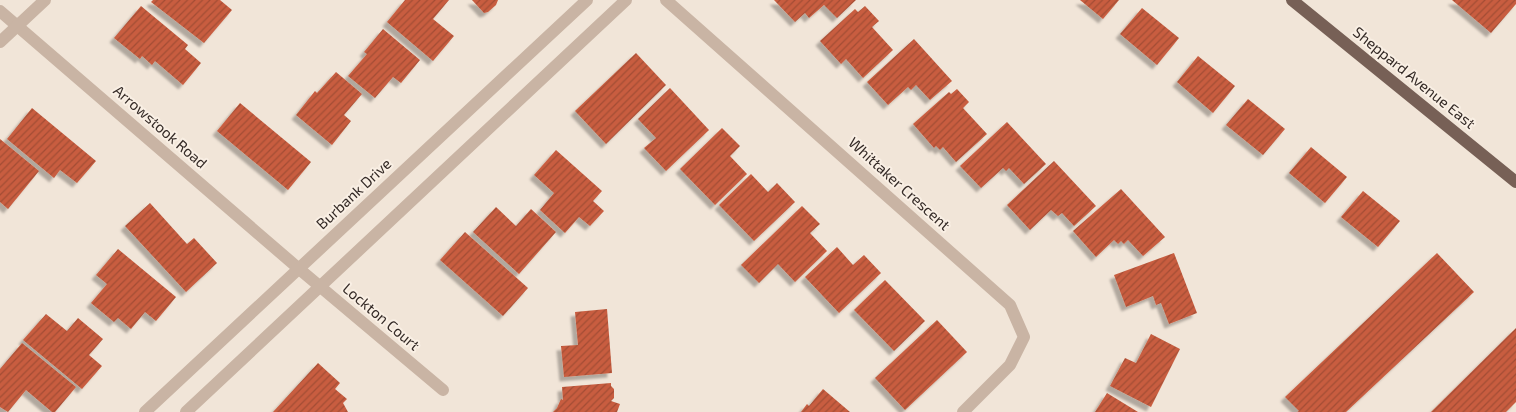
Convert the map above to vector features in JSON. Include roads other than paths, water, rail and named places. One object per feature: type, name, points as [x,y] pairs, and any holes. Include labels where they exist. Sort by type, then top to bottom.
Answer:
[{"type":"main road","name":"Sheppard Avenue East","points":[[1292,0],[1516,182]]},
{"type":"street","points":[[0,42],[45,0]]},
{"type":"street","name":"Burbank Drive","points":[[145,412],[587,0]]},
{"type":"street","points":[[186,412],[626,0]]},
{"type":"street","name":"Whittaker Crescent","points":[[666,0],[1010,305],[1024,337],[1010,365],[963,412]]},
{"type":"street","name":"Arrowstook Road","points":[[0,11],[298,268]]},
{"type":"street","name":"Lockton Court","points":[[298,268],[443,390]]}]
